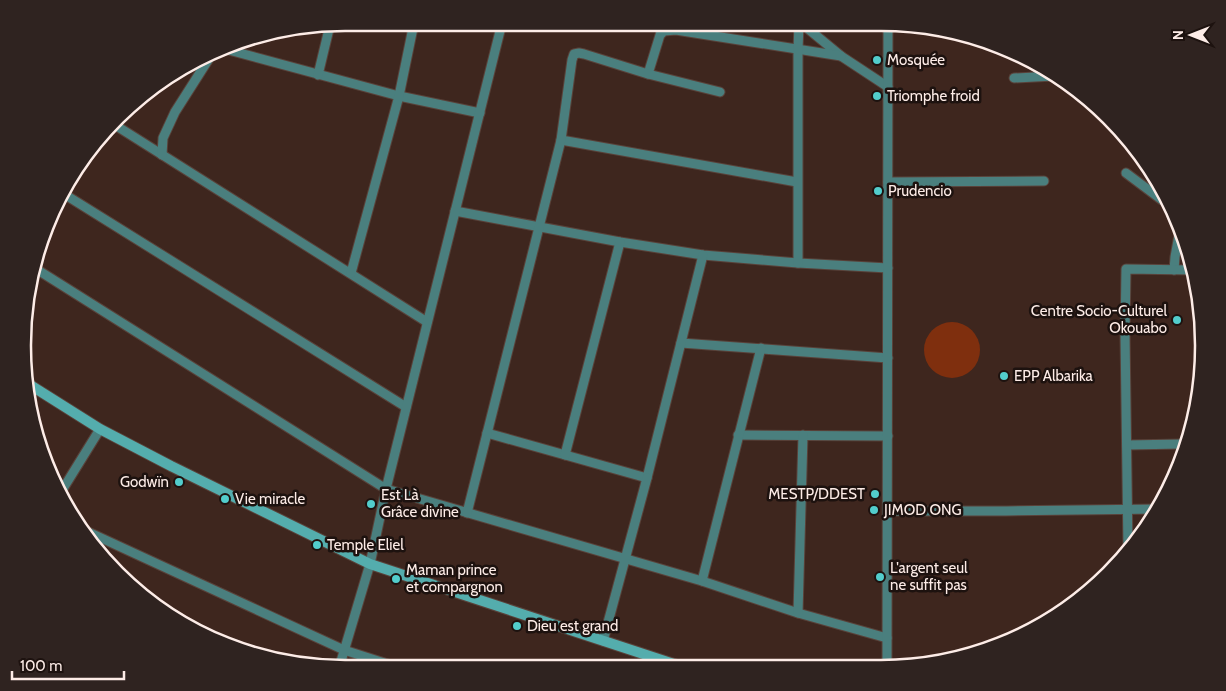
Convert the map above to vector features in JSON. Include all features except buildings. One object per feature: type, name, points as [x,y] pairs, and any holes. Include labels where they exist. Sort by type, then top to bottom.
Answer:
[{"type":"street","points":[[351,273],[399,96],[412,31]]},
{"type":"street","points":[[341,660],[370,564],[406,407],[500,31]]},
{"type":"street","points":[[648,74],[660,35],[664,31]]},
{"type":"street","points":[[682,31],[841,56]]},
{"type":"street","points":[[798,263],[799,31]]},
{"type":"street","points":[[810,31],[841,56],[888,87]]},
{"type":"street","points":[[887,660],[888,31]]},
{"type":"street","points":[[318,75],[328,32]]},
{"type":"street","points":[[236,51],[399,96],[480,114]]},
{"type":"street","points":[[467,513],[560,140],[574,54],[584,54],[648,74],[720,92]]},
{"type":"street","points":[[162,155],[163,138],[175,112],[205,65]]},
{"type":"street","points":[[1014,78],[1043,77]]},
{"type":"street","points":[[119,127],[427,322]]},
{"type":"street","points":[[560,140],[798,182]]},
{"type":"street","points":[[1126,173],[1157,196]]},
{"type":"street","points":[[888,182],[1044,181]]},
{"type":"street","points":[[69,197],[406,407]]},
{"type":"street","points":[[455,211],[620,242],[703,255],[888,268]]},
{"type":"street","points":[[565,455],[620,242]]},
{"type":"street","points":[[1174,270],[1178,243]]},
{"type":"street","points":[[603,641],[647,478],[703,255]]},
{"type":"street","points":[[1128,539],[1126,270],[1186,270]]},
{"type":"street","points":[[40,271],[386,489],[702,581],[798,613],[888,638]]},
{"type":"street","points":[[681,343],[888,358]]},
{"type":"street","points":[[702,581],[761,348]]},
{"type":"street","points":[[34,387],[100,428],[171,466],[370,564],[661,660]]},
{"type":"street","points":[[65,487],[100,428]]},
{"type":"street","points":[[487,433],[647,478]]},
{"type":"street","points":[[738,434],[888,436]]},
{"type":"street","points":[[798,613],[803,435]]},
{"type":"street","points":[[1128,445],[1179,444]]},
{"type":"street","points":[[888,511],[1149,509]]},
{"type":"street","points":[[95,535],[344,650],[375,660]]},
{"type":"shaded area","points":[[952,322],[963,324],[972,330],[978,339],[980,350],[978,361],[972,370],[963,376],[952,378],[941,376],[932,370],[926,361],[924,350],[926,339],[932,330],[941,324]]},
{"type":"place","name":"Mosquée","points":[[877,60]]},
{"type":"place","name":"Triomphe froid","points":[[877,96]]},
{"type":"place","name":"Prudencio","points":[[878,191]]},
{"type":"place","name":"Centre Socio-Culturel Okouabo","points":[[1177,320]]},
{"type":"place","name":"EPP Albarika","points":[[1004,376]]},
{"type":"place","name":"Godwïn","points":[[179,482]]},
{"type":"place","name":"MESTP/DDEST","points":[[875,494]]},
{"type":"place","name":"Vie miracle","points":[[225,499]]},
{"type":"place","name":"Est Là Grâce divine","points":[[371,504]]},
{"type":"place","name":"JIMOD ONG","points":[[874,510]]},
{"type":"place","name":"Temple Eliel","points":[[317,545]]},
{"type":"place","name":"L'argent seul ne suffit pas","points":[[880,577]]},
{"type":"place","name":"Maman prince et compargnon","points":[[396,579]]},
{"type":"place","name":"Dieu est grand","points":[[517,626]]}]
